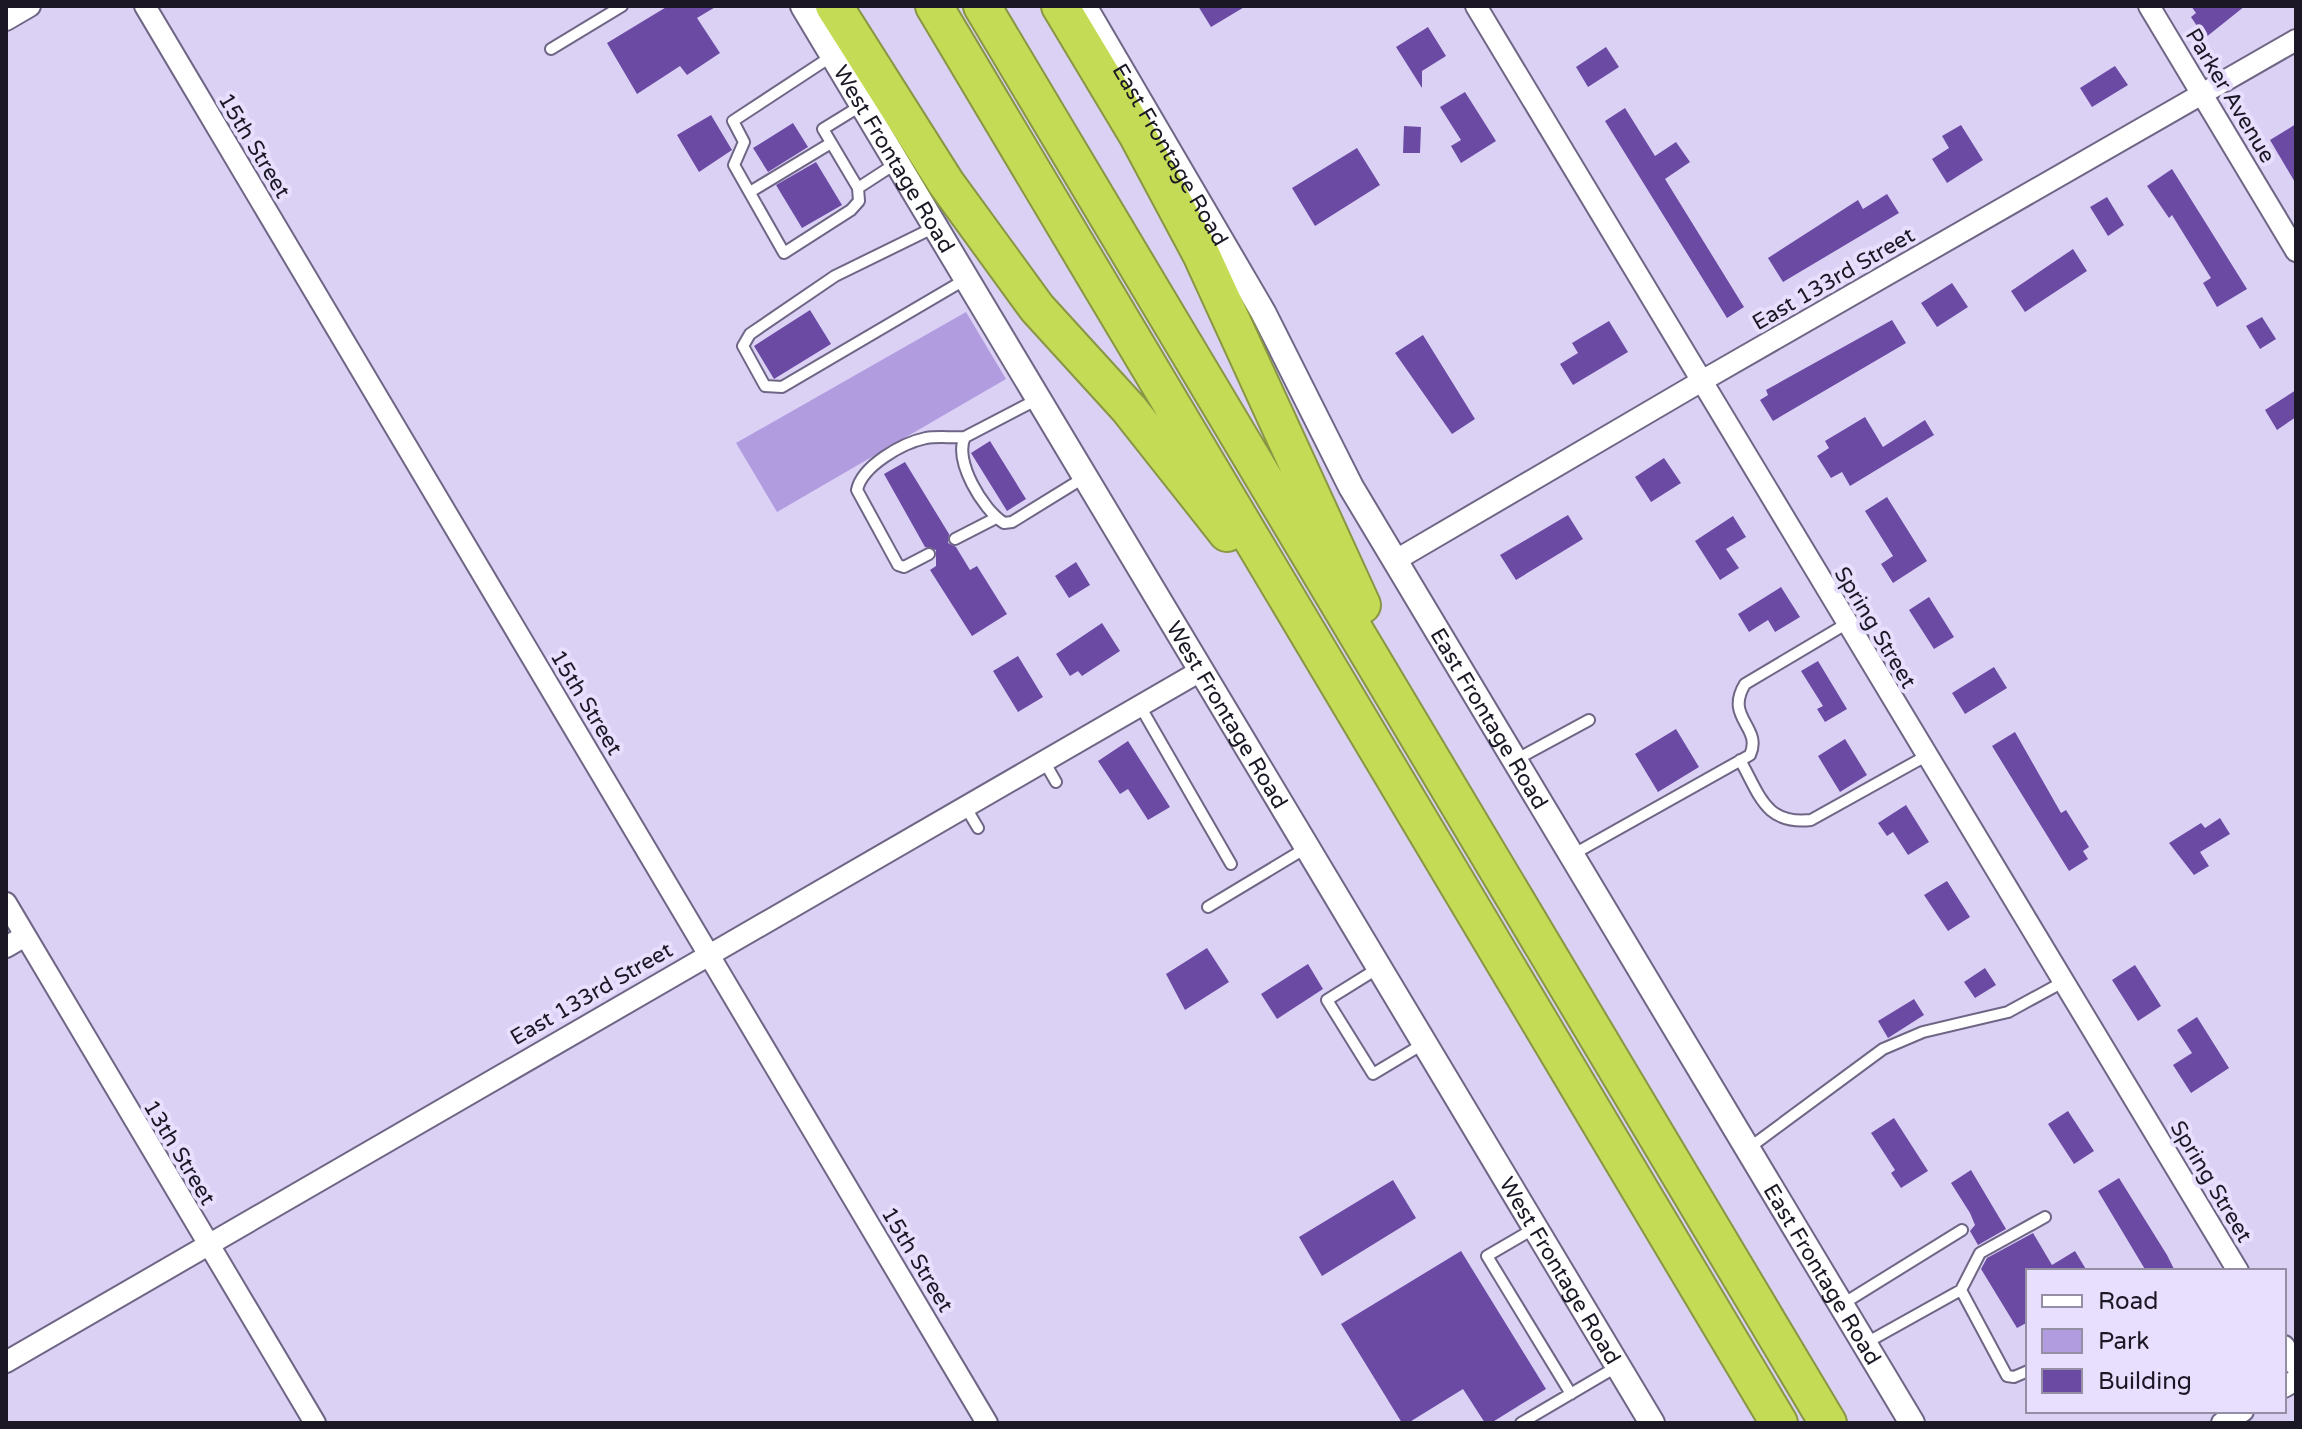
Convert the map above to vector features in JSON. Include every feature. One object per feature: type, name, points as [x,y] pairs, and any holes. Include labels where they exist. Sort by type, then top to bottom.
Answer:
[{"type":"highway","points":[[834,6],[946,183],[1037,308],[1129,409],[1317,647]]},
{"type":"highway","points":[[934,6],[1779,1423]]},
{"type":"highway","points":[[982,6],[1828,1423]]},
{"type":"highway","points":[[1060,6],[1138,136],[1201,254],[1365,612],[1383,679]]},
{"type":"street","points":[[6,20],[30,6]]},
{"type":"street","name":"15th Street","points":[[145,6],[987,1423]]},
{"type":"street","name":"West Frontage Road","points":[[803,6],[1652,1423]]},
{"type":"street","name":"East Frontage Road","points":[[1084,6],[1263,312],[1351,487],[1912,1423]]},
{"type":"street","name":"Spring Street","points":[[1476,6],[2237,1269]]},
{"type":"street","name":"Parker Avenue","points":[[2149,6],[2296,251]]},
{"type":"street","name":"East 133rd Street","points":[[1396,560],[2296,40]]},
{"type":"street","name":"East 133rd Street","points":[[6,1362],[709,952],[1202,670]]},
{"type":"street","name":"13th Street","points":[[6,903],[315,1423]]},
{"type":"street","points":[[6,947],[25,936]]},
{"type":"lane","points":[[551,49],[622,6]]},
{"type":"lane","points":[[833,56],[733,121],[744,142],[734,165],[784,253],[851,210],[859,201],[858,188],[823,129],[862,105]]},
{"type":"lane","points":[[750,192],[831,143]]},
{"type":"lane","points":[[858,188],[897,163]]},
{"type":"lane","points":[[935,227],[835,276],[750,334],[743,346],[747,356],[765,386],[782,387],[966,279]]},
{"type":"lane","points":[[929,554],[904,567],[898,565],[857,490],[860,478],[870,465],[924,438],[965,437],[1038,399]]},
{"type":"lane","points":[[965,437],[960,446],[962,460],[996,518]]},
{"type":"lane","points":[[955,539],[996,518],[1012,522],[1085,477]]},
{"type":"lane","points":[[1572,855],[1750,755],[1754,745],[1737,709],[1737,697],[1745,684],[1846,624]]},
{"type":"lane","points":[[1140,706],[1231,864]]},
{"type":"lane","points":[[1515,760],[1589,720]]},
{"type":"lane","points":[[1740,760],[1769,811],[1778,818],[1795,822],[1811,820],[1926,756]]},
{"type":"lane","points":[[1044,761],[1056,782]]},
{"type":"lane","points":[[965,806],[978,828]]},
{"type":"lane","points":[[1208,907],[1308,847]]},
{"type":"lane","points":[[1380,967],[1327,1000],[1373,1074],[1425,1043]]},
{"type":"lane","points":[[1747,1149],[1883,1049],[1923,1032],[2008,1012],[2063,982]]},
{"type":"lane","points":[[1864,1344],[1961,1290],[1980,1253],[2045,1217]]},
{"type":"lane","points":[[1535,1228],[1487,1256],[1571,1394]]},
{"type":"lane","points":[[1841,1305],[1962,1230]]},
{"type":"lane","points":[[1961,1290],[2007,1376],[2014,1377],[2026,1372]]},
{"type":"lane","points":[[1521,1423],[1618,1366]]},
{"type":"green space","points":[[966,312],[1006,379],[777,512],[736,443]]},
{"type":"building","points":[[668,6],[717,6],[697,18],[720,53],[687,75],[680,66],[637,94],[607,43]]},
{"type":"building","points":[[1198,6],[1246,6],[1211,27]]},
{"type":"building","points":[[2191,6],[2245,6],[2205,38],[2191,17],[2196,13]]},
{"type":"building","points":[[1428,27],[1446,56],[1422,71],[1422,88],[1396,47]]},
{"type":"building","points":[[1606,47],[1619,67],[1588,87],[1576,67]]},
{"type":"building","points":[[2115,66],[2128,85],[2092,107],[2080,88]]},
{"type":"building","points":[[1465,92],[1496,141],[1461,163],[1451,146],[1461,140],[1440,107]]},
{"type":"building","points":[[1625,108],[1655,156],[1676,142],[1690,162],[1665,179],[1744,307],[1727,318],[1605,121]]},
{"type":"building","points":[[711,115],[732,150],[699,172],[677,135]]},
{"type":"building","points":[[793,123],[808,147],[768,172],[753,148]]},
{"type":"building","points":[[2296,124],[2296,184],[2270,140]]},
{"type":"building","points":[[1961,125],[1983,160],[1947,183],[1932,159],[1949,148],[1942,136]]},
{"type":"building","points":[[1404,126],[1421,127],[1420,153],[1403,153]]},
{"type":"building","points":[[1357,148],[1380,185],[1315,226],[1292,188]]},
{"type":"building","points":[[816,162],[842,205],[802,228],[776,185]]},
{"type":"building","points":[[2172,169],[2247,289],[2217,307],[2203,283],[2211,278],[2172,215],[2169,218],[2147,186]]},
{"type":"building","points":[[1887,194],[1899,213],[1783,282],[1768,258],[1858,200],[1863,209]]},
{"type":"building","points":[[2107,197],[2124,225],[2108,236],[2090,207]]},
{"type":"building","points":[[2073,249],[2087,271],[2025,312],[2011,291]]},
{"type":"building","points":[[1952,283],[1968,307],[1937,327],[1921,303]]},
{"type":"building","points":[[810,310],[831,344],[774,379],[754,346]]},
{"type":"building","points":[[2262,317],[2276,339],[2260,349],[2246,326]]},
{"type":"building","points":[[1892,320],[1906,343],[1773,421],[1760,400],[1768,395],[1766,390]]},
{"type":"building","points":[[1609,321],[1628,352],[1573,385],[1560,364],[1578,353],[1572,343]]},
{"type":"building","points":[[1423,335],[1475,419],[1452,434],[1395,353]]},
{"type":"building","points":[[2296,390],[2296,417],[2277,430],[2265,410]]},
{"type":"building","points":[[1865,417],[1883,447],[1925,420],[1934,435],[1850,486],[1842,472],[1831,478],[1817,456],[1829,448],[1825,441]]},
{"type":"building","points":[[990,441],[1026,499],[1007,511],[971,453]]},
{"type":"building","points":[[1664,458],[1681,483],[1651,502],[1635,477]]},
{"type":"building","points":[[905,462],[949,534],[948,543],[956,547],[970,570],[977,566],[1007,614],[972,636],[930,570],[936,566],[936,550],[925,547],[884,474]]},
{"type":"building","points":[[1887,497],[1927,561],[1893,583],[1881,564],[1893,556],[1865,511]]},
{"type":"building","points":[[1568,515],[1583,539],[1516,580],[1500,555]]},
{"type":"building","points":[[1733,516],[1746,537],[1726,549],[1739,568],[1720,580],[1695,541]]},
{"type":"building","points":[[1076,562],[1090,585],[1069,598],[1055,576]]},
{"type":"building","points":[[1781,587],[1800,617],[1775,632],[1768,620],[1749,632],[1738,614]]},
{"type":"building","points":[[1929,597],[1954,637],[1934,649],[1909,610]]},
{"type":"building","points":[[1102,623],[1120,651],[1082,676],[1078,671],[1070,676],[1056,654]]},
{"type":"building","points":[[1018,656],[1043,697],[1018,712],[993,671]]},
{"type":"building","points":[[1818,661],[1847,709],[1825,722],[1817,709],[1823,706],[1801,671]]},
{"type":"building","points":[[1994,667],[2007,688],[1965,714],[1952,693]]},
{"type":"building","points":[[1676,729],[1699,767],[1658,792],[1635,754]]},
{"type":"building","points":[[2015,732],[2061,813],[2066,810],[2089,847],[2083,851],[2088,859],[2069,871],[1992,746]]},
{"type":"building","points":[[1845,739],[1867,775],[1840,792],[1818,756]]},
{"type":"building","points":[[1128,741],[1170,807],[1148,820],[1128,789],[1120,794],[1098,761]]},
{"type":"building","points":[[1906,805],[1929,842],[1908,855],[1893,832],[1887,836],[1878,823]]},
{"type":"building","points":[[2220,818],[2230,834],[2200,852],[2209,866],[2194,875],[2169,843],[2201,823],[2205,828]]},
{"type":"building","points":[[1947,881],[1970,917],[1948,931],[1924,895]]},
{"type":"building","points":[[1207,948],[1229,982],[1185,1010],[1166,974]]},
{"type":"building","points":[[1308,964],[1323,989],[1277,1019],[1261,994]]},
{"type":"building","points":[[2135,965],[2161,1006],[2138,1021],[2112,980]]},
{"type":"building","points":[[1985,968],[1996,985],[1975,998],[1964,982]]},
{"type":"building","points":[[1914,999],[1924,1015],[1888,1038],[1878,1021]]},
{"type":"building","points":[[2197,1017],[2229,1068],[2191,1093],[2173,1065],[2192,1053],[2177,1030]]},
{"type":"building","points":[[2068,1111],[2094,1151],[2074,1164],[2048,1124]]},
{"type":"building","points":[[1894,1118],[1928,1171],[1901,1188],[1891,1173],[1895,1170],[1871,1133]]},
{"type":"building","points":[[1971,1170],[2006,1229],[1978,1245],[1970,1231],[1975,1225],[1970,1213],[1951,1183]]},
{"type":"building","points":[[2119,1178],[2174,1269],[2145,1269],[2098,1191]]},
{"type":"building","points":[[1393,1180],[1416,1218],[1322,1276],[1299,1237]]},
{"type":"building","points":[[2033,1233],[2052,1265],[2075,1251],[2086,1269],[2026,1269],[2026,1323],[2017,1328],[1981,1269],[1987,1258]]},
{"type":"building","points":[[1461,1251],[1546,1389],[1491,1423],[1485,1423],[1463,1389],[1408,1423],[1402,1423],[1341,1324]]}]
